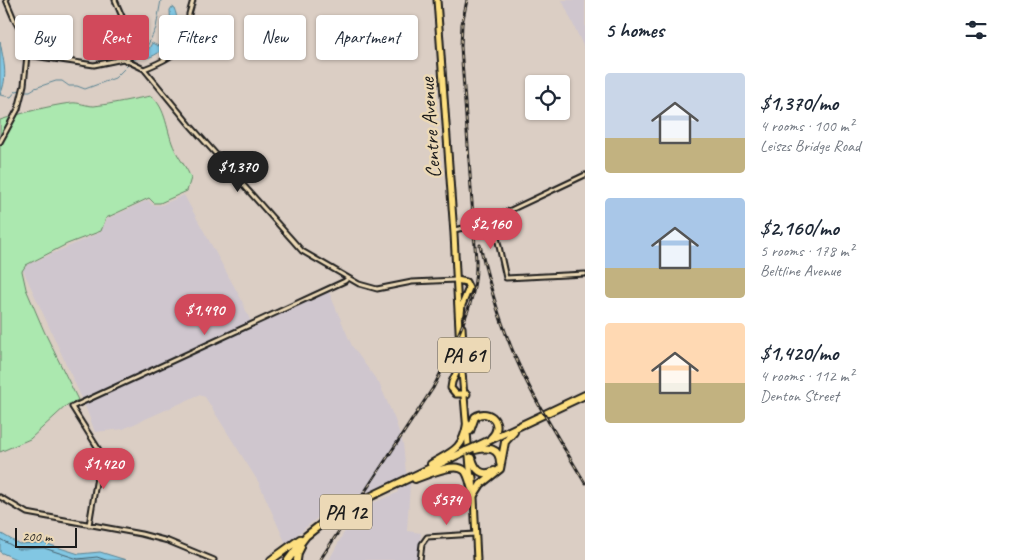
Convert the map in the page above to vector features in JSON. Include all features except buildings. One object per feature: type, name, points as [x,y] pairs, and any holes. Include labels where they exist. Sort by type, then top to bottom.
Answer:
[{"type":"highway","name":"PA 12","points":[[288,560],[299,544],[315,528],[339,511],[468,454],[486,442],[585,395]]},
{"type":"highway","name":"PA 12","points":[[473,449],[514,432],[585,395]]},
{"type":"highway","points":[[470,431],[476,416],[491,415],[496,422],[497,430],[486,442]]},
{"type":"highway","points":[[413,478],[459,446],[464,438],[466,424]]},
{"type":"highway","points":[[413,478],[457,467],[466,473],[473,493],[500,469],[505,442],[514,432]]},
{"type":"highway","points":[[468,454],[477,470],[482,473],[494,472],[499,464],[499,455],[494,450],[485,448],[473,449]]},
{"type":"highway","name":"PA 12","points":[[288,560],[313,534],[331,520],[397,485]]},
{"type":"highway","points":[[273,560],[315,528]]},
{"type":"highway","points":[[297,560],[301,546]]},
{"type":"highway","points":[[273,560],[282,555],[288,560]]},
{"type":"main road","name":"Centre Avenue","points":[[436,0],[454,230],[461,359],[470,431],[468,454],[473,493]]},
{"type":"main road","name":"Centre Avenue","points":[[457,280],[459,286],[466,424],[477,560]]},
{"type":"main road","points":[[457,280],[466,282],[469,288],[462,305],[461,314]]},
{"type":"main road","points":[[461,359],[451,387],[455,394],[465,394]]},
{"type":"street","points":[[6,0],[15,19]]},
{"type":"street","points":[[115,0],[127,28],[140,44],[139,50],[128,61]]},
{"type":"street","points":[[144,69],[162,62],[188,41],[189,14],[193,0]]},
{"type":"street","points":[[0,142],[18,109],[24,85],[26,60]]},
{"type":"street","points":[[59,60],[91,65],[128,61],[144,69],[206,144],[302,252],[348,278],[359,284],[377,289],[412,282],[457,280]]},
{"type":"street","points":[[454,230],[481,224],[585,176]]},
{"type":"street","points":[[493,219],[506,278],[585,274]]},
{"type":"street","points":[[90,525],[101,453],[72,407],[345,282],[348,278]]},
{"type":"street","points":[[0,497],[27,513],[168,541],[214,560]]},
{"type":"street","points":[[420,560],[422,544],[425,539],[431,536],[475,534]]},
{"type":"shaded area","points":[[562,0],[585,0],[585,48],[584,48]]},
{"type":"shaded area","points":[[184,195],[241,299],[253,327],[329,292],[352,346],[380,385],[403,444],[406,472],[410,484],[407,531],[421,533],[418,560],[329,560],[357,512],[370,504],[397,493],[399,478],[321,515],[286,544],[259,483],[205,397],[199,395],[123,429],[95,432],[84,403],[23,270],[27,265],[101,232],[107,219],[148,200],[153,205],[161,205]]},
{"type":"green space","points":[[151,96],[160,107],[175,150],[191,178],[187,191],[160,203],[154,203],[149,198],[106,218],[101,231],[67,244],[26,265],[22,271],[26,289],[44,331],[78,400],[67,405],[30,439],[0,452],[0,120],[62,104],[74,103],[94,106]]},
{"type":"water","points":[[172,7],[174,8],[176,15],[170,15]]},
{"type":"water","points":[[0,41],[5,75],[0,95]]},
{"type":"water","points":[[152,43],[158,46],[159,52],[149,57],[149,49]]},
{"type":"water","points":[[0,533],[19,544],[44,543],[79,554],[100,552],[126,560],[18,560],[0,552]]},
{"type":"waterway","points":[[25,91],[30,91],[56,81],[62,81],[69,86],[85,89],[115,78],[144,53],[156,28],[161,0]]},
{"type":"waterway","points":[[0,95],[11,97],[16,91],[21,90]]},
{"type":"railway","points":[[320,560],[433,388],[459,332],[473,292],[476,260],[461,46],[462,24],[467,0]]},
{"type":"railway","points":[[480,245],[488,278],[515,357],[536,401],[585,483]]}]
